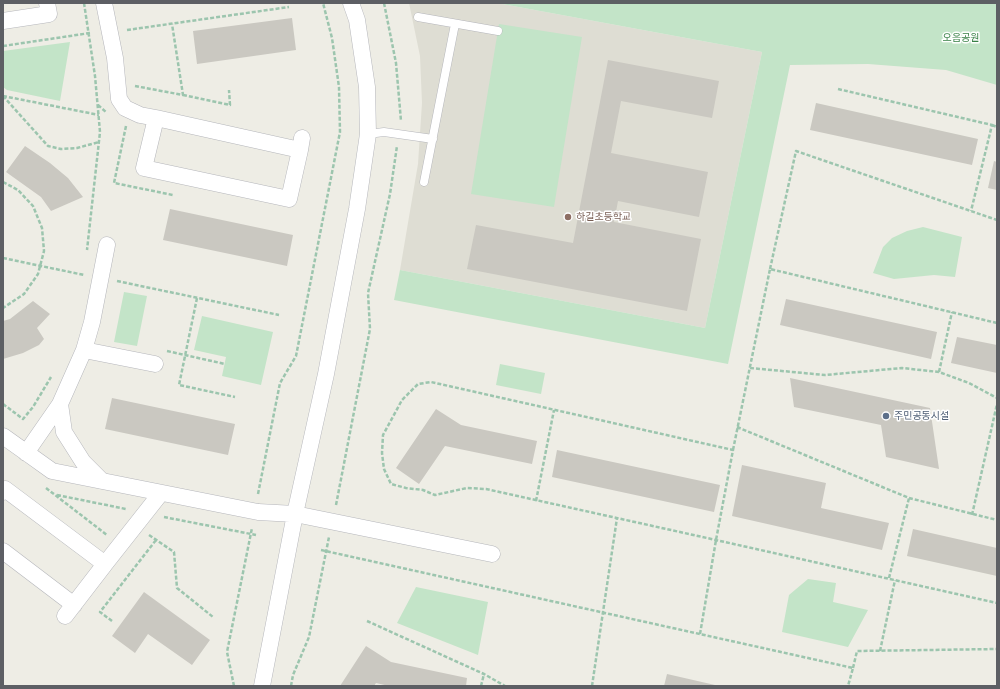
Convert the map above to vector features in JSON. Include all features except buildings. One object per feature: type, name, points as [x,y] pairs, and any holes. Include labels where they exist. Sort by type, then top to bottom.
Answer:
[{"type":"street","points":[[3,21],[49,14],[47,3]]},
{"type":"street","points":[[104,3],[115,58],[120,99],[125,108],[140,115],[301,144],[289,200],[144,168],[156,118]]},
{"type":"street","points":[[262,686],[296,514],[326,374],[357,209],[368,134],[367,87],[357,20],[351,3]]},
{"type":"street","points":[[26,453],[60,404],[84,350],[92,322],[107,245]]},
{"type":"street","points":[[84,350],[155,364]]},
{"type":"street","points":[[60,404],[64,432],[84,462],[102,481]]},
{"type":"street","points":[[3,436],[52,471],[255,512],[296,514],[492,554]]},
{"type":"street","points":[[3,492],[5,489],[105,564]]},
{"type":"street","points":[[3,551],[69,610],[161,493]]},
{"type":"lane","points":[[418,17],[498,31]]},
{"type":"lane","points":[[424,182],[455,24]]},
{"type":"lane","points":[[368,134],[384,132],[433,139]]},
{"type":"path","points":[[84,3],[90,33],[100,132],[86,252]]},
{"type":"path","points":[[234,686],[227,652],[280,382],[296,356],[340,132],[339,88],[332,38],[323,3]]},
{"type":"path","points":[[290,686],[309,637],[370,329],[368,293],[390,194],[401,121],[396,63],[384,3]]},
{"type":"path","points":[[123,31],[289,7]]},
{"type":"path","points":[[172,24],[183,95]]},
{"type":"path","points":[[3,46],[90,33]]},
{"type":"path","points":[[133,86],[230,105],[229,90]]},
{"type":"path","points":[[838,89],[997,127]]},
{"type":"path","points":[[3,96],[98,115]]},
{"type":"path","points":[[3,96],[48,146],[61,149],[77,148],[99,142]]},
{"type":"path","points":[[971,211],[992,125]]},
{"type":"path","points":[[700,634],[737,427],[796,151],[997,220]]},
{"type":"path","points":[[3,182],[18,190],[33,206],[42,228],[44,251],[38,274],[24,294],[3,308]]},
{"type":"path","points":[[3,258],[279,315]]},
{"type":"path","points":[[770,269],[997,323]]},
{"type":"path","points":[[82,282],[84,275]]},
{"type":"path","points":[[197,298],[179,385],[235,397]]},
{"type":"path","points":[[938,372],[952,312]]},
{"type":"path","points":[[164,350],[225,364]]},
{"type":"path","points":[[750,368],[826,375],[902,368],[938,372],[969,383],[997,398]]},
{"type":"path","points":[[3,404],[23,419],[33,407],[54,371]]},
{"type":"path","points":[[733,450],[431,382],[418,384],[402,400],[383,435],[382,453],[384,469],[391,484],[406,488],[423,490],[435,495],[467,488],[486,489],[997,603]]},
{"type":"path","points":[[972,515],[997,404]]},
{"type":"path","points":[[536,501],[554,410]]},
{"type":"path","points":[[737,427],[909,498],[972,515],[997,520]]},
{"type":"path","points":[[43,486],[109,536],[105,541]]},
{"type":"path","points":[[55,495],[256,535]]},
{"type":"path","points":[[889,578],[909,498]]},
{"type":"path","points":[[592,686],[617,518]]},
{"type":"path","points":[[146,533],[174,552],[176,588],[213,617]]},
{"type":"path","points":[[112,621],[100,612],[156,540]]},
{"type":"path","points":[[320,550],[853,668]]},
{"type":"path","points":[[880,651],[895,580]]},
{"type":"path","points":[[367,621],[484,674],[505,686]]},
{"type":"path","points":[[848,686],[857,651],[997,649]]},
{"type":"path","points":[[481,686],[484,674]]},
{"type":"shaded area","name":"하길초등학교","points":[[409,3],[497,3],[762,52],[705,328],[400,270],[418,164],[422,103],[420,56]]},
{"type":"green space","name":"오음공원","points":[[497,3],[997,3],[997,85],[946,70],[868,64],[790,65],[728,364],[394,300],[400,270],[705,328],[762,52]]},
{"type":"green space","points":[[499,24],[582,37],[554,207],[471,194]]},
{"type":"green space","points":[[70,42],[60,101],[7,90],[3,87],[3,51]]},
{"type":"green space","points":[[923,227],[962,237],[955,277],[934,275],[894,279],[873,273],[883,247],[892,238],[907,231]]},
{"type":"green space","points":[[124,292],[147,296],[137,346],[114,342]]},
{"type":"green space","points":[[202,316],[273,332],[261,385],[222,376],[226,357],[194,350]]},
{"type":"green space","points":[[500,364],[545,373],[541,394],[496,385]]},
{"type":"green space","points":[[808,579],[836,583],[833,602],[868,610],[848,647],[782,632],[789,595]]},
{"type":"green space","points":[[416,587],[488,602],[478,655],[397,623]]},
{"type":"place","name":"하길초등학교","points":[[568,217]]},
{"type":"place","name":"주민공동시설","points":[[886,416]]}]
